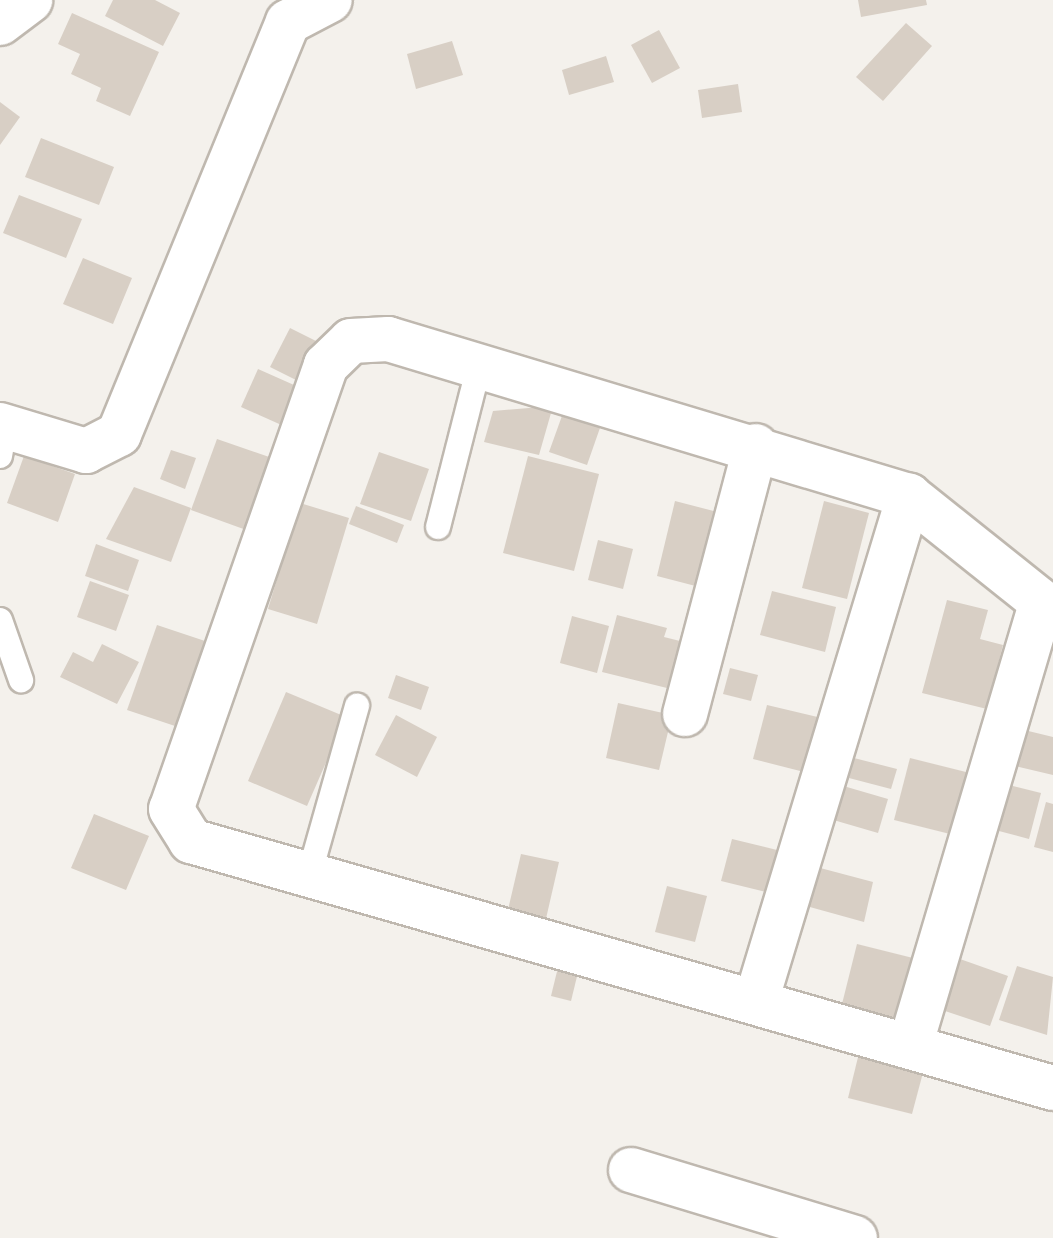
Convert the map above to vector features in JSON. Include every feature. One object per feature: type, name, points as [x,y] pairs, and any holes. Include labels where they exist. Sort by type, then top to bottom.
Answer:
[{"type":"street","points":[[0,23],[30,0]]},
{"type":"street","points":[[2,436],[86,451],[111,440],[130,419],[278,11],[330,0]]},
{"type":"street","points":[[911,1043],[1047,607],[909,496],[756,446],[369,337],[337,349],[172,788],[171,809],[191,841],[757,998],[1053,1088]]},
{"type":"street","points":[[685,714],[756,446]]},
{"type":"street","points":[[757,998],[909,496]]},
{"type":"street","points":[[631,1170],[855,1238]]},
{"type":"lane","points":[[438,527],[479,366]]},
{"type":"lane","points":[[0,620],[21,680]]},
{"type":"lane","points":[[310,872],[357,706]]},
{"type":"building","points":[[113,0],[155,0],[180,13],[163,46],[105,16]]},
{"type":"building","points":[[858,0],[926,0],[927,5],[861,17]]},
{"type":"building","points":[[72,13],[159,52],[130,116],[96,101],[101,88],[71,74],[80,54],[58,44]]},
{"type":"building","points":[[906,23],[932,46],[883,101],[856,77]]},
{"type":"building","points":[[659,30],[680,68],[652,83],[631,45]]},
{"type":"building","points":[[452,41],[463,75],[416,89],[407,54]]},
{"type":"building","points":[[606,56],[614,82],[569,95],[562,70]]},
{"type":"building","points":[[738,84],[742,112],[702,118],[698,90]]},
{"type":"building","points":[[0,102],[20,117],[0,145]]},
{"type":"building","points":[[41,138],[114,167],[99,205],[25,177]]},
{"type":"building","points":[[19,195],[82,219],[66,258],[3,233]]},
{"type":"building","points":[[83,258],[132,278],[113,324],[63,304]]},
{"type":"building","points":[[290,328],[324,345],[304,384],[270,367]]},
{"type":"building","points":[[258,369],[303,389],[286,427],[241,407]]},
{"type":"building","points":[[553,406],[539,455],[484,442],[493,411]]},
{"type":"building","points":[[563,413],[601,425],[587,465],[549,452]]},
{"type":"building","points":[[217,439],[275,459],[249,531],[191,510]]},
{"type":"building","points":[[171,450],[196,458],[185,489],[160,479]]},
{"type":"building","points":[[379,452],[429,469],[411,521],[360,504]]},
{"type":"building","points":[[24,456],[75,474],[58,522],[7,503]]},
{"type":"building","points":[[528,456],[599,474],[574,571],[503,553]]},
{"type":"building","points":[[134,487],[191,508],[171,562],[106,539]]},
{"type":"building","points":[[675,501],[729,515],[711,590],[657,576]]},
{"type":"building","points":[[824,501],[869,513],[847,599],[802,588]]},
{"type":"building","points":[[300,503],[349,518],[317,624],[268,609]]},
{"type":"building","points":[[356,506],[404,525],[397,543],[349,524]]},
{"type":"building","points":[[598,540],[633,549],[623,589],[588,580]]},
{"type":"building","points":[[96,544],[139,560],[128,591],[85,576]]},
{"type":"building","points":[[90,581],[129,595],[116,631],[77,617]]},
{"type":"building","points":[[772,591],[836,607],[825,652],[760,635]]},
{"type":"building","points":[[947,600],[988,610],[980,639],[1003,645],[987,709],[922,693]]},
{"type":"building","points":[[617,615],[667,628],[664,637],[680,641],[667,688],[602,672]]},
{"type":"building","points":[[572,616],[609,626],[597,673],[560,663]]},
{"type":"building","points":[[157,625],[211,643],[181,728],[127,710]]},
{"type":"building","points":[[102,644],[139,662],[117,704],[60,677],[73,652],[93,662]]},
{"type":"building","points":[[730,668],[758,675],[751,701],[723,694]]},
{"type":"building","points":[[396,675],[429,687],[421,710],[388,698]]},
{"type":"building","points":[[286,692],[346,717],[307,806],[248,781]]},
{"type":"building","points":[[618,703],[672,715],[659,770],[606,758]]},
{"type":"building","points":[[767,705],[826,719],[812,774],[753,759]]},
{"type":"building","points":[[396,715],[437,737],[417,777],[375,755]]},
{"type":"building","points":[[1016,728],[1053,737],[1053,775],[1006,764]]},
{"type":"building","points":[[854,758],[897,769],[891,789],[849,778]]},
{"type":"building","points":[[910,758],[974,774],[958,836],[894,820]]},
{"type":"building","points":[[988,780],[1041,793],[1029,839],[976,825]]},
{"type":"building","points":[[840,785],[888,799],[878,833],[830,819]]},
{"type":"building","points":[[1046,802],[1053,804],[1053,852],[1034,847]]},
{"type":"building","points":[[94,814],[149,836],[126,890],[71,868]]},
{"type":"building","points":[[732,839],[785,852],[774,894],[721,881]]},
{"type":"building","points":[[521,854],[559,862],[545,923],[507,914]]},
{"type":"building","points":[[809,865],[873,882],[864,922],[799,904]]},
{"type":"building","points":[[667,886],[707,896],[695,942],[655,932]]},
{"type":"building","points":[[857,944],[917,959],[899,1027],[840,1012]]},
{"type":"building","points":[[561,955],[581,960],[571,1001],[551,996]]},
{"type":"building","points":[[960,959],[1008,976],[990,1026],[942,1010]]},
{"type":"building","points":[[1017,966],[1053,977],[1047,1035],[999,1020]]},
{"type":"building","points":[[860,1049],[925,1065],[912,1114],[848,1098]]}]
